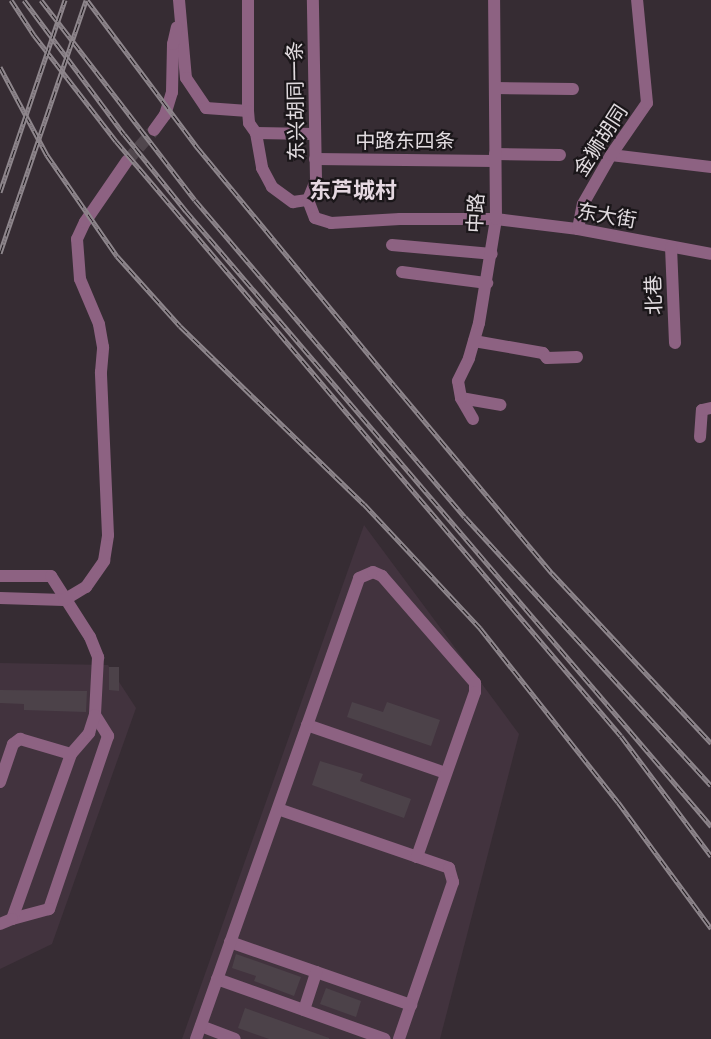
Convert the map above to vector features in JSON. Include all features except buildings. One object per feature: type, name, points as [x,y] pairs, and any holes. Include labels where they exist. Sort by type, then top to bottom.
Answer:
[{"type":"street","points":[[179,0],[179,23],[186,78],[206,108],[248,111]]},
{"type":"street","points":[[248,0],[248,111],[249,123],[256,132],[262,168],[272,187],[293,202],[308,200]]},
{"type":"street","name":"东兴胡同一条","points":[[308,200],[316,180],[313,0]]},
{"type":"street","name":"中路","points":[[461,398],[458,381],[474,341],[487,283],[496,219],[494,0]]},
{"type":"street","name":"金狮胡同","points":[[578,229],[583,204],[611,155],[647,103],[636,0]]},
{"type":"street","points":[[153,130],[165,115],[172,92],[173,44],[179,23]]},
{"type":"street","points":[[495,88],[573,89]]},
{"type":"street","points":[[256,132],[314,134]]},
{"type":"street","name":"中路东四条","points":[[315,159],[560,155]]},
{"type":"street","points":[[611,155],[711,167]]},
{"type":"street","points":[[0,598],[64,600],[86,587],[104,561],[108,535],[101,372],[103,347],[99,324],[80,279],[77,239],[85,222],[127,161]]},
{"type":"street","name":"东大街","points":[[308,200],[315,218],[331,224],[400,219],[496,219],[578,229],[711,254]]},
{"type":"street","points":[[392,245],[492,254]]},
{"type":"street","name":"北巷","points":[[671,247],[675,343]]},
{"type":"street","points":[[402,272],[487,283]]},
{"type":"street","points":[[474,341],[543,353],[547,358],[577,357]]},
{"type":"street","points":[[461,398],[500,405]]},
{"type":"street","points":[[461,398],[473,419]]},
{"type":"street","points":[[700,437],[702,410],[711,408]]},
{"type":"street","points":[[196,1039],[359,578],[373,572],[382,576],[475,683],[475,692],[417,857]]},
{"type":"street","points":[[0,576],[51,576],[64,600],[90,637],[99,657],[95,715],[89,733],[71,754],[6,922]]},
{"type":"street","points":[[6,922],[49,909],[108,736],[95,715]]},
{"type":"street","points":[[307,725],[446,773]]},
{"type":"street","points":[[0,782],[13,744],[20,739],[71,754]]},
{"type":"street","points":[[278,808],[448,868],[453,882],[399,1039]]},
{"type":"street","points":[[230,942],[411,1005]]},
{"type":"street","points":[[304,1010],[316,972]]},
{"type":"street","points":[[217,979],[385,1039]]},
{"type":"street","points":[[201,1026],[236,1039]]},
{"type":"shaded area","points":[[364,525],[519,734],[440,1039],[182,1039]]},
{"type":"shaded area","points":[[0,663],[108,665],[136,708],[52,944],[0,969]]},
{"type":"tunnel","points":[[127,161],[154,130]]},
{"type":"railway","points":[[11,0],[34,35],[116,141],[621,736],[711,856]]},
{"type":"railway","points":[[24,0],[124,134],[186,211],[711,826]]},
{"type":"railway","points":[[41,0],[195,200],[465,517],[711,785]]},
{"type":"railway","points":[[0,192],[65,0]]},
{"type":"railway","points":[[0,253],[86,0]]},
{"type":"railway","points":[[87,0],[197,147],[394,385],[552,573],[711,743]]},
{"type":"railway","points":[[0,67],[47,155],[117,256],[180,326],[364,504],[480,628],[618,802],[711,928]]},
{"type":"district","name":"东芦城村","points":[[353,190]]}]
